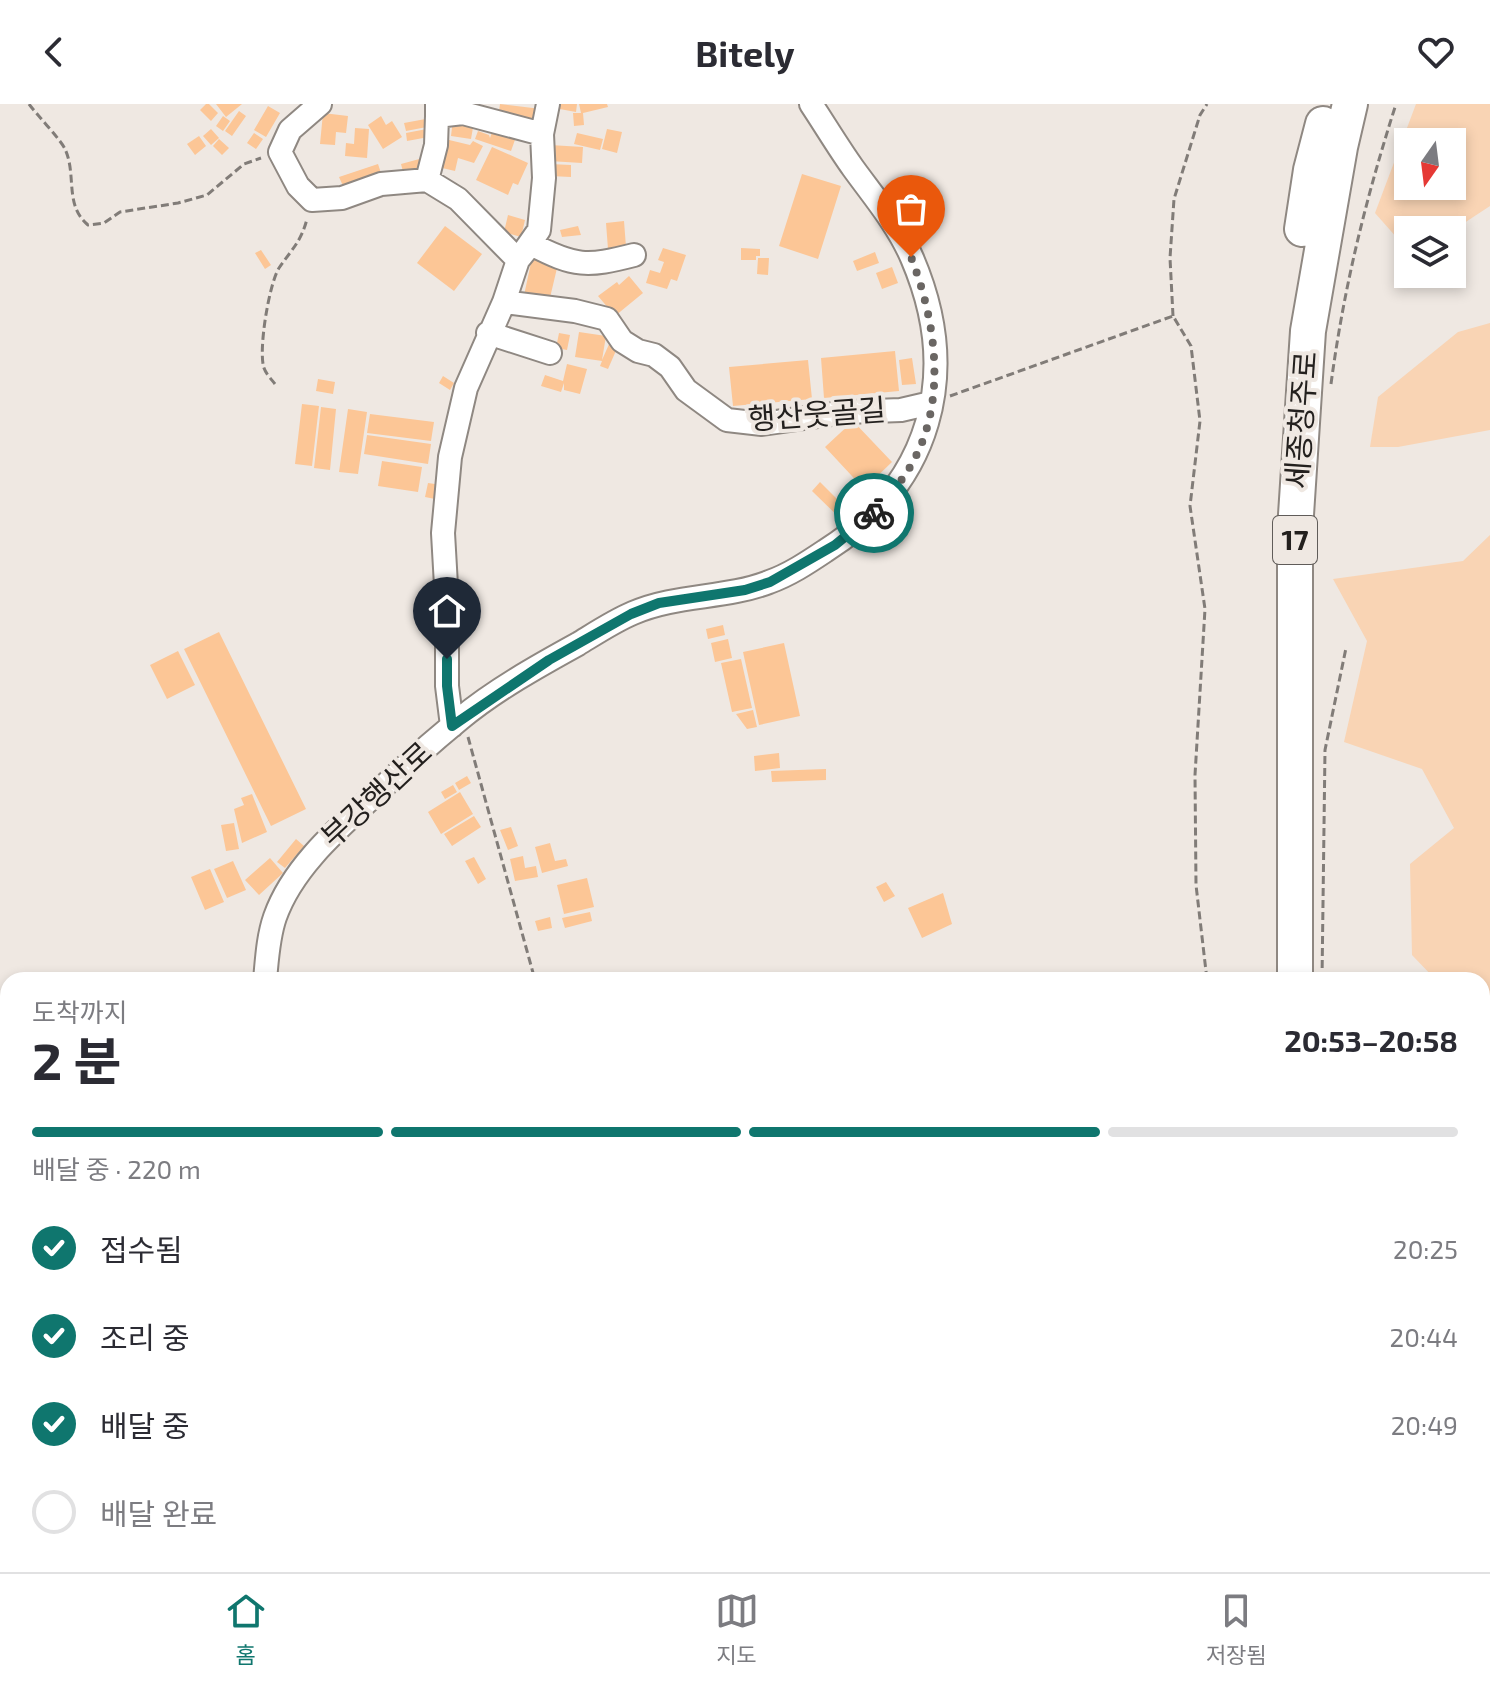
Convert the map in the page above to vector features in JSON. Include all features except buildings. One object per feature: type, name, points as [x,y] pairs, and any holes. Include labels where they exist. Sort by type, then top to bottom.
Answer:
[{"type":"highway","name":"세종청주로","points":[[1277,972],[1278,521],[1289,310],[1311,170],[1328,104]]},
{"type":"highway","name":"세종청주로","points":[[1295,972],[1295,530],[1308,331],[1350,104]]},
{"type":"street","points":[[320,104],[290,130],[280,152],[298,186],[312,200],[342,198],[381,184],[427,180],[458,199],[525,252],[596,265],[634,255]]},
{"type":"street","points":[[457,721],[447,686],[443,533],[450,457],[462,402],[488,333],[525,252],[539,230],[544,178],[542,134],[548,104]]},
{"type":"street","name":"부강행산로","points":[[266,972],[275,917],[303,869],[331,835],[457,721],[549,660],[631,614],[659,603],[745,590],[770,582],[835,545],[868,520],[915,459],[927,429],[934,370],[924,292],[911,257],[894,225],[811,104]]},
{"type":"street","points":[[427,180],[436,145],[437,110],[463,113],[542,134]]},
{"type":"street","name":"행산웃골길","points":[[504,302],[575,311],[607,319],[622,341],[638,351],[654,355],[670,367],[686,390],[727,420],[762,424],[847,412],[901,410],[931,403]]},
{"type":"street","points":[[488,333],[550,353]]},
{"type":"path","points":[[29,104],[64,146],[71,169],[71,189],[77,216],[88,225],[104,223],[120,212],[207,195],[244,164],[280,152]]},
{"type":"path","points":[[1206,972],[1196,885],[1195,775],[1205,609],[1190,506],[1200,421],[1191,346],[1173,316],[1170,258],[1174,199],[1200,115],[1207,104]]},
{"type":"path","points":[[1331,387],[1338,329],[1366,201],[1396,104]]},
{"type":"path","points":[[275,384],[263,368],[270,288],[278,269],[298,245],[312,200]]},
{"type":"path","points":[[931,403],[1173,316]]},
{"type":"path","points":[[1322,972],[1325,750],[1346,648]]},
{"type":"path","points":[[457,721],[533,972]]},
{"type":"shaded area","points":[[1416,104],[1490,104],[1490,206],[1466,222],[1466,216],[1394,216],[1394,235],[1375,213],[1394,162],[1394,200],[1466,200],[1466,128],[1407,128]]},
{"type":"shaded area","points":[[1490,323],[1490,430],[1398,447],[1370,447],[1378,397],[1458,332]]},
{"type":"shaded area","points":[[1490,535],[1490,972],[1428,972],[1412,955],[1410,864],[1454,828],[1422,769],[1344,742],[1367,641],[1333,579],[1463,561]]},
{"type":"way so far","points":[[874,513],[915,459],[927,429],[931,403],[934,370],[931,330],[924,292],[911,257]]},
{"type":"route","points":[[447,659],[452,726],[549,660],[631,614],[659,603],[745,590],[770,582],[835,545],[874,513]]}]
